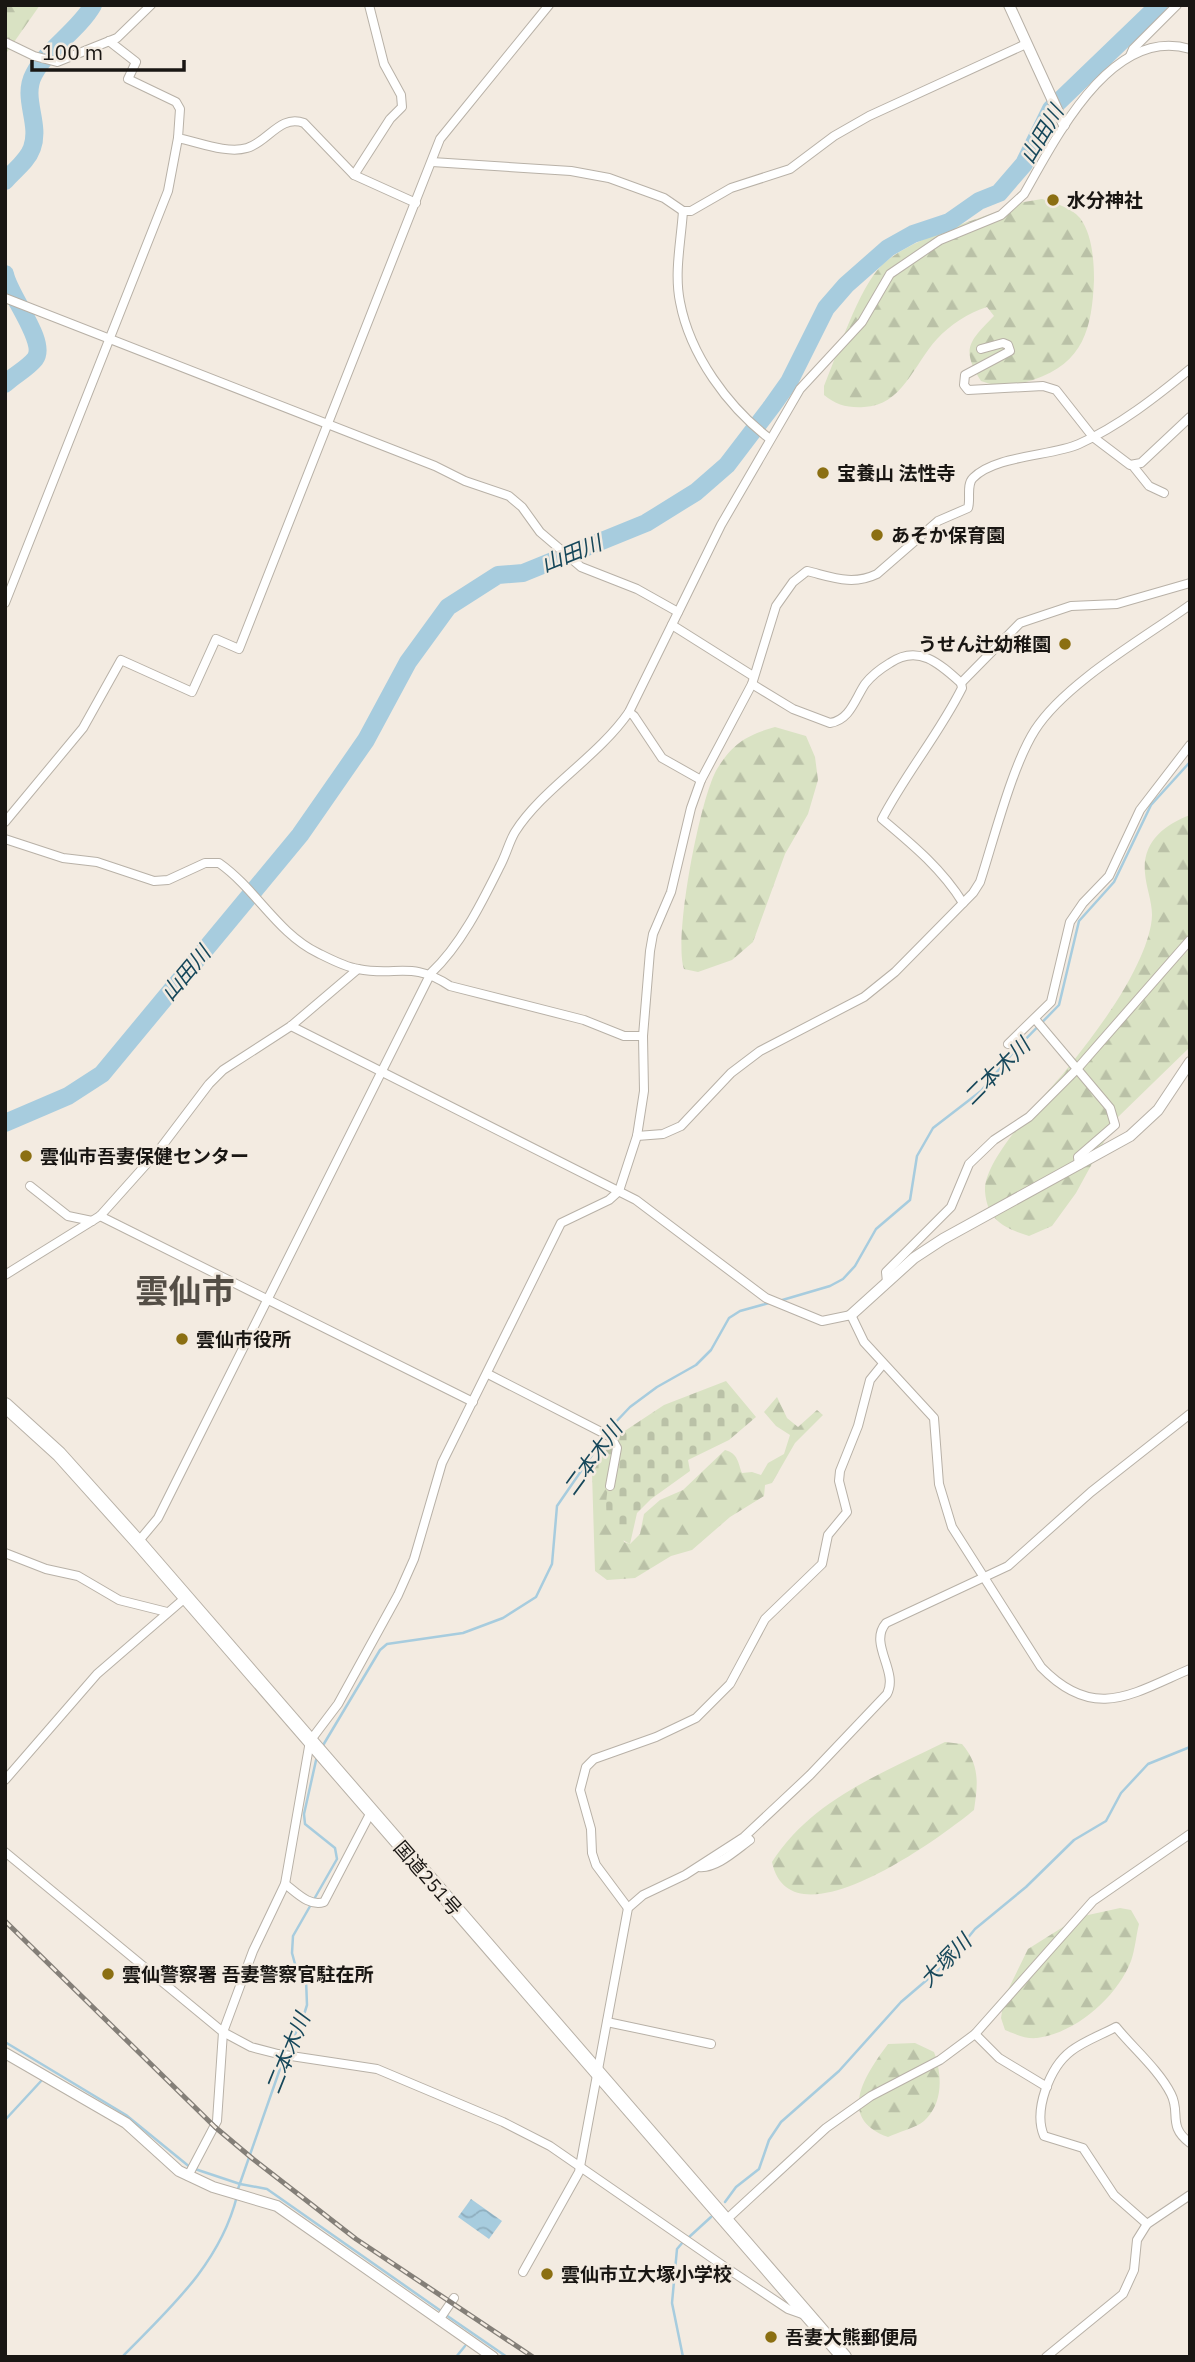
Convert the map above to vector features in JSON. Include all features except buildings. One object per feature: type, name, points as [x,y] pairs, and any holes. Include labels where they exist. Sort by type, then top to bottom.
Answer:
[{"type":"highway","name":"国道251号","points":[[5,1405],[59,1454],[138,1542],[844,2357]]},
{"type":"street","points":[[5,42],[46,60],[61,61],[117,38],[150,5]]},
{"type":"street","points":[[354,175],[390,119],[402,107],[401,95],[384,64],[369,5]]},
{"type":"street","points":[[5,822],[83,728],[121,660],[192,692],[216,639],[239,649],[440,139],[549,5]]},
{"type":"street","points":[[1009,5],[1061,122]]},
{"type":"street","points":[[1130,56],[1133,49],[1177,5]]},
{"type":"street","points":[[5,603],[168,191],[178,138],[180,109],[176,102],[128,79],[136,62],[109,41]]},
{"type":"street","points":[[432,162],[571,171],[609,178],[664,198],[683,211],[691,211],[731,188],[790,169],[834,136],[869,116],[1026,44]]},
{"type":"street","points":[[138,1542],[158,1518],[431,973],[453,949],[500,866],[514,832],[613,735],[629,712],[767,437],[800,388],[855,331],[890,274],[940,240],[1001,215],[1024,194],[1061,122],[1096,85],[1130,56],[1170,45],[1190,49]]},
{"type":"street","points":[[178,138],[235,150],[247,149],[282,125],[296,120],[304,123],[354,175],[416,203]]},
{"type":"street","points":[[683,211],[678,278],[680,303],[703,363],[748,420],[767,437]]},
{"type":"street","points":[[6,298],[435,466],[465,481],[509,496],[522,507],[550,542],[581,567],[637,589],[678,612]]},
{"type":"street","points":[[981,349],[1003,343],[1010,348],[1007,354],[965,375],[964,385],[968,390],[1050,387],[1063,395],[1093,437],[1133,466],[1149,486],[1164,493]]},
{"type":"street","points":[[188,2176],[217,2120],[223,2032],[253,1951],[285,1884],[311,1743],[338,1703],[398,1595],[414,1559],[442,1463],[561,1223],[609,1200],[619,1191],[637,1136],[644,1091],[643,1036],[653,934],[671,892],[691,808],[701,780],[753,680],[776,606],[807,571],[836,580],[854,580],[877,574],[938,522],[968,508],[969,485],[975,475],[1021,456],[1076,446],[1150,402],[1190,369]]},
{"type":"street","points":[[1181,376],[1190,384]]},
{"type":"street","points":[[1133,466],[1141,463],[1190,417]]},
{"type":"street","points":[[961,683],[1020,623],[1071,606],[1117,604],[1190,583]]},
{"type":"street","points":[[637,1136],[663,1134],[681,1126],[731,1073],[760,1051],[864,997],[895,972],[980,882],[1022,757],[1035,730],[1074,688],[1190,605]]},
{"type":"street","points":[[672,625],[793,709],[830,723],[845,717],[873,674],[898,657],[919,654],[931,658],[961,683],[962,688],[941,729],[898,789],[882,819],[922,852],[953,887],[963,903]]},
{"type":"street","points":[[629,712],[662,758],[701,780]]},
{"type":"street","points":[[1008,1044],[1038,1023],[1055,994],[1067,931],[1075,912],[1109,876],[1140,810],[1190,745]]},
{"type":"street","points":[[5,839],[63,858],[97,862],[154,881],[167,880],[205,863],[215,862],[240,883],[291,935],[316,952],[358,969],[417,970],[431,973],[450,986],[584,1020],[624,1036],[643,1036]]},
{"type":"street","points":[[887,1282],[886,1272],[951,1207],[969,1164],[994,1140],[1029,1117],[1077,1069],[1190,940]]},
{"type":"street","points":[[5,1275],[96,1218],[159,1150],[209,1084],[239,1057],[290,1026],[358,969]]},
{"type":"street","points":[[1038,1023],[1110,1108],[1116,1123],[1078,1157],[1079,1165]]},
{"type":"street","points":[[290,1026],[636,1200],[766,1298],[822,1321],[851,1315],[887,1282],[943,1239],[1079,1165],[1143,1125],[1158,1110],[1190,1062]]},
{"type":"street","points":[[30,1186],[68,1216],[96,1218],[267,1299],[473,1402]]},
{"type":"street","points":[[851,1315],[864,1342],[934,1418],[944,1505],[952,1527],[1041,1667],[1066,1688],[1096,1698],[1123,1699],[1190,1669]]},
{"type":"street","points":[[628,1908],[596,1865],[592,1853],[592,1829],[583,1806],[582,1776],[594,1759],[656,1737],[696,1718],[730,1684],[765,1619],[822,1564],[828,1535],[847,1512],[839,1481],[840,1471],[858,1426],[870,1381],[883,1364]]},
{"type":"street","points":[[488,1374],[605,1434],[617,1448],[610,1486]]},
{"type":"street","points":[[523,2272],[580,2168],[628,1908],[643,1895],[697,1867],[744,1837],[810,1775],[887,1694],[891,1682],[880,1636],[886,1623],[1008,1566],[1091,1492],[1190,1414]]},
{"type":"street","points":[[5,1553],[46,1569],[78,1576],[119,1600],[167,1612]]},
{"type":"street","points":[[5,1780],[97,1674],[185,1598]]},
{"type":"street","points":[[285,1884],[305,1900],[317,1904],[324,1902],[371,1812]]},
{"type":"street","points":[[726,2220],[826,2128],[871,2096],[940,2060],[975,2034],[1093,1901],[1190,1833]]},
{"type":"street","points":[[697,1867],[706,1867],[750,1840]]},
{"type":"street","points":[[5,1852],[223,2032],[251,2047],[377,2068],[503,2122],[550,2146],[788,2309],[808,2315]]},
{"type":"street","points":[[607,2022],[711,2044]]},
{"type":"street","points":[[1147,2224],[1114,2194],[1083,2148],[1044,2136],[1040,2112],[1047,2087],[1069,2052],[1116,2027],[1171,2093],[1178,2131],[1190,2143]]},
{"type":"street","points":[[975,2034],[999,2059],[1047,2087]]},
{"type":"street","points":[[5,2053],[126,2123],[188,2176],[277,2206],[493,2357]]},
{"type":"street","points":[[1046,2357],[1123,2294],[1134,2270],[1137,2240],[1147,2224],[1190,2195]]},
{"type":"street","points":[[439,2320],[454,2298]]},
{"type":"green space","points":[[5,5],[40,5],[5,55]]},
{"type":"green space","points":[[1042,199],[1067,208],[1080,218],[1090,239],[1093,256],[1093,297],[1087,328],[1082,342],[1064,364],[1050,373],[1019,384],[1001,385],[981,381],[970,353],[974,339],[994,316],[987,307],[966,316],[942,334],[898,392],[877,405],[842,405],[824,395],[824,386],[857,305],[873,275],[882,265],[929,237],[1024,202]]},
{"type":"green space","points":[[775,727],[806,736],[815,757],[818,780],[808,814],[785,854],[753,942],[732,960],[698,972],[684,969],[682,929],[685,900],[696,837],[710,785],[717,769],[735,746],[756,733]]},
{"type":"green space","points":[[1190,815],[1190,1047],[1117,1118],[1076,1193],[1052,1226],[1029,1236],[1012,1230],[998,1221],[989,1209],[985,1191],[987,1177],[1019,1125],[1091,1039],[1127,985],[1143,952],[1151,925],[1152,910],[1145,873],[1147,852],[1157,836]]},
{"type":"green space","points":[[726,1381],[756,1417],[729,1440],[688,1460],[690,1471],[651,1499],[637,1513],[630,1544],[620,1538],[613,1530],[607,1513],[611,1473],[592,1473],[608,1442],[664,1405]]},
{"type":"green space","points":[[777,1397],[787,1418],[798,1427],[817,1410],[823,1415],[795,1443],[772,1483],[765,1485],[764,1496],[730,1517],[692,1550],[671,1556],[635,1578],[607,1580],[595,1571],[592,1473],[612,1473],[624,1542],[630,1544],[640,1534],[644,1514],[660,1500],[683,1490],[725,1450],[735,1456],[742,1473],[761,1475],[768,1463],[784,1454],[790,1435],[776,1426],[764,1412]]},
{"type":"green space","points":[[945,1742],[962,1744],[975,1767],[977,1783],[974,1810],[899,1862],[867,1879],[835,1891],[806,1894],[784,1886],[772,1862],[788,1840],[807,1822],[849,1791]]},
{"type":"green space","points":[[1120,1908],[1131,1910],[1139,1924],[1131,1961],[1116,1988],[1105,2000],[1080,2021],[1052,2035],[1028,2038],[1005,2030],[1001,2018],[1004,1998],[1028,1949],[1079,1917]]},
{"type":"green space","points":[[915,2043],[934,2052],[940,2079],[938,2097],[931,2114],[924,2121],[888,2137],[872,2129],[863,2119],[859,2107],[860,2095],[871,2069],[888,2044]]},
{"type":"water","points":[[471,2199],[502,2221],[489,2239],[458,2217]]},
{"type":"waterway","points":[[5,181],[24,162],[32,148],[34,129],[29,92],[34,74],[93,5]]},
{"type":"waterway","name":"山田川","points":[[5,1123],[68,1096],[102,1074],[300,835],[366,740],[408,662],[448,607],[498,575],[523,573],[646,523],[696,492],[727,465],[772,406],[789,382],[826,308],[846,285],[888,248],[913,234],[949,222],[979,201],[999,193],[1024,164],[1051,109],[1159,5]]},
{"type":"waterway","points":[[5,274],[32,330],[38,351],[32,363],[5,384]]},
{"type":"waterway","name":"二本木川","points":[[779,1301],[830,1286],[843,1279],[855,1266],[876,1229],[910,1200],[917,1156],[933,1128],[981,1091],[1016,1049],[1059,1005],[1079,921],[1114,882],[1151,805],[1190,762]]},
{"type":"waterway","name":"二本木川","points":[[322,1747],[380,1650],[387,1644],[463,1633],[503,1618],[536,1597],[552,1564],[557,1506],[612,1426],[630,1407],[657,1387],[696,1365],[711,1350],[729,1318],[740,1311],[769,1303]]},
{"type":"waterway","name":"大塚川","points":[[725,2202],[736,2187],[759,2169],[769,2140],[781,2122],[839,2071],[901,2002],[949,1961],[975,1929],[1026,1887],[1074,1840],[1106,1821],[1121,1793],[1148,1764],[1190,1747]]},
{"type":"waterway","name":"二本木川","points":[[238,2189],[288,2046],[301,2024],[307,2005],[306,1979],[295,1964],[292,1953],[293,1936],[337,1859],[335,1848],[305,1824],[304,1814],[317,1756]]},
{"type":"waterway","points":[[5,2042],[126,2115],[191,2168]]},
{"type":"waterway","points":[[5,2120],[42,2080]]},
{"type":"waterway","points":[[195,2169],[240,2184],[267,2189],[441,2311]]},
{"type":"waterway","name":"二本木川","points":[[122,2357],[175,2302],[206,2264],[219,2243],[237,2196]]},
{"type":"waterway","name":"大塚川","points":[[688,2238],[711,2217]]},
{"type":"waterway","name":"大塚川","points":[[683,2242],[677,2249],[672,2303],[683,2357]]},
{"type":"waterway","points":[[446,2315],[507,2357]]},
{"type":"waterway","points":[[456,2357],[465,2346]]},
{"type":"railway","points":[[5,1921],[215,2127],[253,2159],[356,2239],[533,2357]]},
{"type":"place","name":"水分神社","points":[[1053,200]]},
{"type":"place","name":"宝養山 法性寺","points":[[823,473]]},
{"type":"place","name":"あそか保育園","points":[[877,535]]},
{"type":"place","name":"うせん辻幼稚園","points":[[1065,644]]},
{"type":"place","name":"雲仙市吾妻保健センター","points":[[26,1156]]},
{"type":"place","name":"雲仙市役所","points":[[182,1339]]},
{"type":"place","name":"雲仙警察署 吾妻警察官駐在所","points":[[108,1974]]},
{"type":"place","name":"雲仙市立大塚小学校","points":[[547,2274]]},
{"type":"place","name":"吾妻大熊郵便局","points":[[771,2337]]},
{"type":"district","name":"雲仙市","points":[[185,1290]]}]
